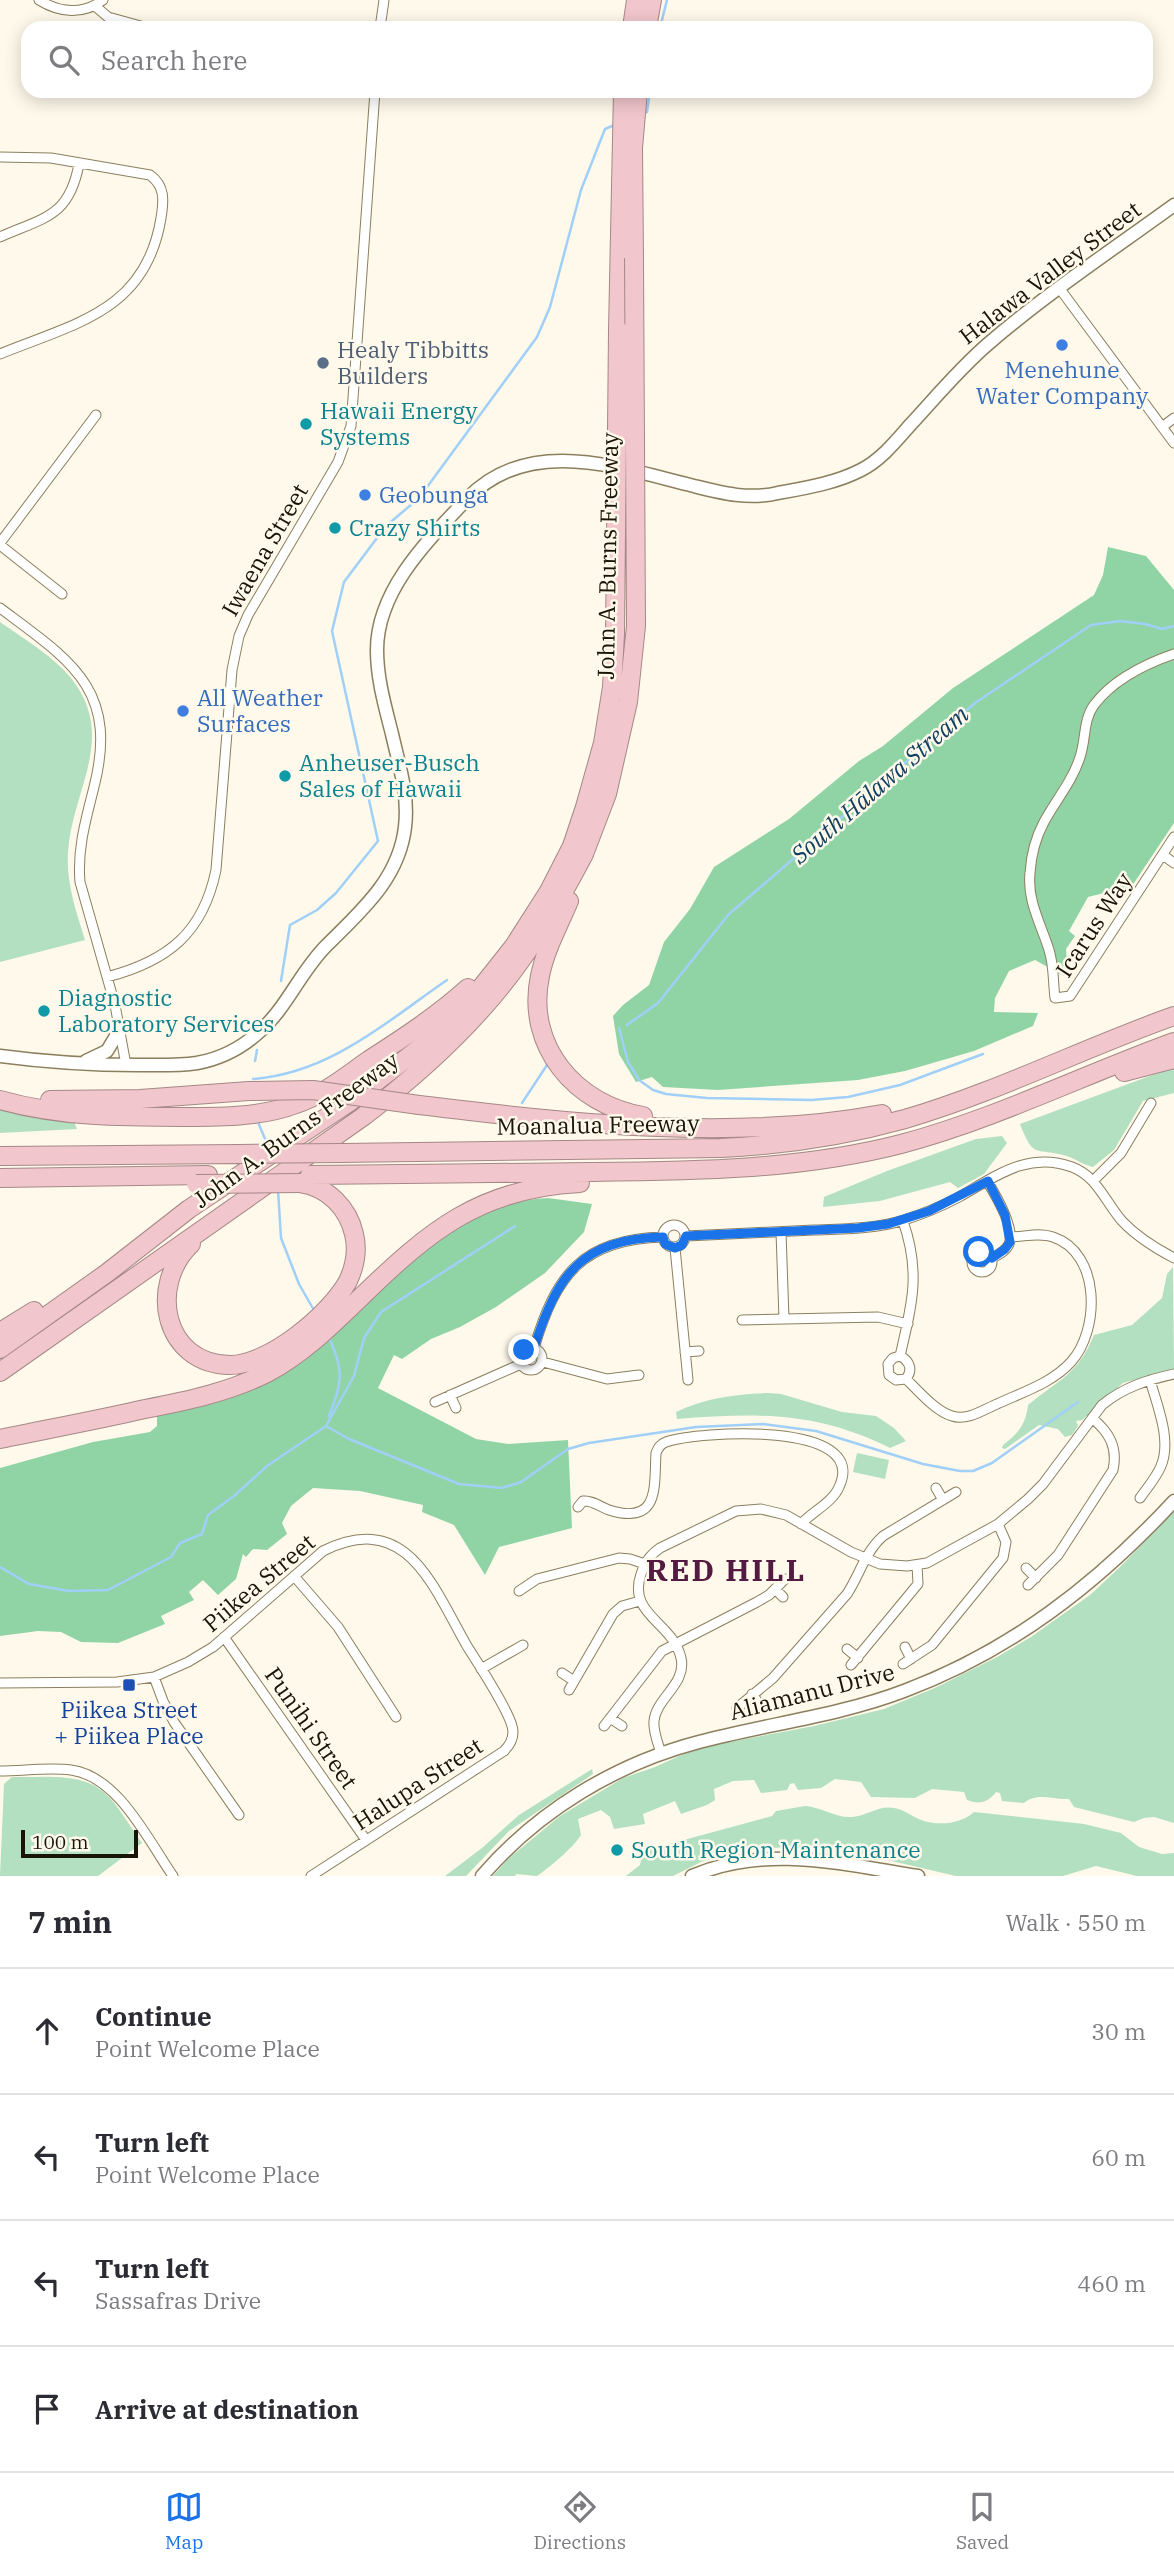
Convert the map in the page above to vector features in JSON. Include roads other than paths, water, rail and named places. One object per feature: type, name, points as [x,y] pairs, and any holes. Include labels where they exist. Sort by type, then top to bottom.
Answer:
[{"type":"highway","points":[[633,21],[636,0]]},
{"type":"highway","points":[[648,21],[652,0]]},
{"type":"highway","name":"John A. Burns Freeway","points":[[0,1372],[259,1190],[299,1176],[395,1093],[474,1019],[526,952],[560,899],[578,850],[585,807],[603,743],[612,687],[623,98]]},
{"type":"highway","name":"John A. Burns Freeway","points":[[0,1349],[107,1273],[189,1209],[348,1103],[429,1041],[477,993],[534,916],[578,850],[607,794],[628,702],[636,626],[633,148],[637,98]]},
{"type":"highway","points":[[578,850],[570,899],[545,956],[539,980],[539,1016],[544,1038],[555,1061],[577,1088],[607,1106],[640,1115],[736,1125],[835,1122]]},
{"type":"highway","points":[[0,1100],[41,1109],[101,1115],[205,1117],[259,1113],[299,1103],[321,1092],[447,1007],[485,972],[534,916]]},
{"type":"highway","points":[[1128,1032],[1174,1009]]},
{"type":"highway","name":"Moanalua Freeway","points":[[0,1156],[707,1148],[799,1142],[906,1119],[945,1106],[1174,1016]]},
{"type":"highway","name":"Moanalua Freeway","points":[[0,1180],[113,1177],[202,1180],[746,1168],[859,1153],[902,1143],[984,1116],[1174,1042]]},
{"type":"highway","points":[[0,1091],[27,1098],[82,1101],[313,1090],[530,1118],[712,1128],[835,1122],[889,1113],[1062,1059]]},
{"type":"highway","points":[[984,1116],[1174,1059]]},
{"type":"highway","points":[[0,1438],[176,1403],[231,1388],[281,1365],[335,1311],[421,1241],[455,1217],[490,1201],[528,1189],[553,1185],[613,1182],[746,1168]]},
{"type":"highway","points":[[299,1176],[335,1200],[348,1217],[355,1236],[354,1264],[335,1311]]},
{"type":"highway","points":[[259,1190],[193,1242],[178,1258],[166,1290],[170,1322],[180,1340],[194,1353],[212,1362],[232,1365],[255,1360],[311,1333]]},
{"type":"highway","points":[[0,1332],[99,1265],[189,1209]]},
{"type":"street","points":[[39,0],[69,11],[99,3],[108,17],[123,21]]},
{"type":"street","points":[[381,21],[384,0]]},
{"type":"street","name":"Iwaena Street","points":[[107,977],[138,968],[172,948],[195,924],[212,886],[216,870],[232,670],[239,636],[248,615],[338,462],[351,426],[374,98]]},
{"type":"street","points":[[0,158],[51,158],[150,175],[159,182],[163,193],[159,233],[149,263],[135,284],[116,303],[94,315],[0,354]]},
{"type":"street","points":[[0,237],[58,210],[72,193],[79,164]]},
{"type":"street","name":"Halawa Valley Street","points":[[0,1056],[79,1064],[195,1063],[221,1055],[251,1040],[277,1013],[310,964],[375,896],[396,862],[404,836],[407,806],[379,679],[377,648],[380,622],[388,600],[407,568],[475,491],[517,467],[566,460],[601,463],[723,493],[750,496],[781,493],[860,471],[877,459],[972,358],[999,334],[1174,205]]},
{"type":"street","points":[[1060,289],[1174,443]]},
{"type":"street","points":[[62,594],[0,544],[96,415]]},
{"type":"street","points":[[1162,427],[1174,418]]},
{"type":"street","points":[[0,608],[66,658],[81,675],[97,708],[102,730],[101,759],[78,863],[82,892],[107,977],[126,1065]]},
{"type":"street","name":"Icarus Way","points":[[1174,654],[1128,675],[1093,706],[1086,723],[1081,756],[1042,825],[1036,842],[1030,874],[1031,900],[1050,952],[1055,998],[1070,996],[1174,837]]},
{"type":"street","points":[[1163,855],[1174,863]]},
{"type":"street","points":[[79,1064],[107,1051],[119,1031]]},
{"type":"street","points":[[1093,1181],[1121,1153],[1151,1103]]},
{"type":"street","points":[[686,1236],[858,1228],[903,1221],[942,1205],[1017,1165],[1052,1161],[1075,1168],[1093,1181],[1122,1222],[1147,1243],[1174,1258]]},
{"type":"street","points":[[988,1181],[1005,1215],[1010,1237],[1005,1249],[992,1258]]},
{"type":"street","points":[[903,1221],[911,1248],[913,1297],[900,1356],[890,1361],[888,1371],[896,1380],[906,1379],[944,1412],[963,1418],[1050,1380],[1060,1373],[1076,1356],[1090,1321],[1089,1280],[1082,1263],[1068,1245],[1052,1236],[1010,1237]]},
{"type":"street","points":[[674,1225],[683,1229],[686,1236],[682,1245],[675,1248],[665,1244],[663,1237],[667,1227],[674,1225]]},
{"type":"street","points":[[781,1232],[784,1319]]},
{"type":"street","points":[[534,1348],[552,1297],[581,1261],[619,1242],[663,1237]]},
{"type":"street","points":[[675,1248],[688,1380]]},
{"type":"street","points":[[742,1321],[878,1317],[908,1324]]},
{"type":"street","points":[[534,1348],[542,1354],[543,1362],[539,1368],[526,1369],[521,1364],[520,1357],[524,1350],[534,1348]]},
{"type":"street","points":[[685,1352],[699,1351]]},
{"type":"street","points":[[900,1356],[906,1359],[910,1366],[906,1379]]},
{"type":"street","points":[[543,1362],[607,1379],[639,1375]]},
{"type":"street","points":[[435,1402],[521,1364]]},
{"type":"street","points":[[661,1753],[653,1724],[657,1710],[679,1674],[681,1658],[671,1636],[640,1601],[639,1581],[652,1553],[736,1511],[754,1508],[776,1512],[864,1558],[894,1566],[917,1565],[960,1546],[998,1524],[1043,1485],[1091,1418],[1112,1396],[1135,1384],[1174,1374]]},
{"type":"street","points":[[1140,1498],[1156,1476],[1164,1453],[1162,1422],[1150,1380]]},
{"type":"street","points":[[450,1395],[456,1408]]},
{"type":"street","points":[[1028,1585],[1058,1555],[1113,1470],[1115,1454],[1110,1437],[1091,1418]]},
{"type":"street","points":[[578,1507],[588,1500],[616,1511],[634,1513],[646,1508],[653,1498],[656,1453],[658,1447],[667,1441],[713,1436],[779,1434],[825,1446],[841,1464],[839,1489],[801,1524]]},
{"type":"street","points":[[936,1488],[943,1500]]},
{"type":"street","points":[[737,1708],[773,1678],[847,1594],[873,1545],[883,1536],[956,1492]]},
{"type":"street","name":"Aliamanu Drive","points":[[481,1876],[515,1842],[563,1804],[616,1772],[661,1753],[702,1741],[872,1702],[965,1664],[1025,1631],[1080,1591],[1130,1547],[1174,1501]]},
{"type":"street","points":[[905,1647],[907,1661],[932,1645],[1003,1558],[1006,1542],[998,1524]]},
{"type":"street","name":"Piikea Street","points":[[0,1684],[117,1682],[154,1677],[188,1662],[224,1637],[323,1551],[345,1541],[367,1538],[394,1545],[409,1554],[421,1567],[481,1669]]},
{"type":"street","points":[[519,1591],[537,1579],[620,1558],[645,1564]]},
{"type":"street","points":[[847,1649],[855,1662],[918,1584],[917,1565]]},
{"type":"street","points":[[1026,1568],[1036,1578]]},
{"type":"street","points":[[294,1576],[338,1627],[396,1717]]},
{"type":"street","points":[[604,1726],[657,1656],[757,1602],[775,1590],[785,1579]]},
{"type":"street","points":[[775,1590],[783,1597]]},
{"type":"street","points":[[562,1673],[571,1685],[613,1614],[622,1606],[640,1601]]},
{"type":"street","name":"Punihi Street","points":[[224,1637],[366,1840]]},
{"type":"street","points":[[481,1669],[523,1645]]},
{"type":"street","name":"Halupa Street","points":[[311,1876],[508,1747],[513,1735],[511,1723],[481,1669]]},
{"type":"street","points":[[154,1677],[174,1722],[239,1815]]},
{"type":"street","points":[[752,1694],[760,1705]]},
{"type":"street","points":[[610,1718],[622,1726]]},
{"type":"street","points":[[0,1771],[69,1770],[84,1773],[103,1783],[124,1805],[173,1876]]},
{"type":"street","points":[[692,1876],[739,1861],[779,1857],[918,1876]]},
{"type":"waterway","points":[[662,21],[667,0]]},
{"type":"waterway","points":[[642,113],[647,112],[649,98]]},
{"type":"waterway","points":[[281,981],[290,925],[317,910],[336,893],[378,841],[332,631],[344,582],[386,526],[419,498],[537,337],[550,307],[581,190],[605,129],[617,124]]},
{"type":"waterway","name":"South Hālawa Stream","points":[[627,1025],[658,1003],[729,914],[975,703],[1091,625],[1120,621],[1162,629],[1174,626]]},
{"type":"waterway","points":[[253,1079],[281,1075],[332,1056],[379,1028],[447,980]]},
{"type":"waterway","points":[[619,1028],[628,1062],[639,1080],[653,1090],[666,1094],[707,1098],[811,1100],[848,1097],[900,1085],[983,1054]]},
{"type":"waterway","points":[[255,1061],[257,1050]]},
{"type":"waterway","name":"South Hālawa Stream","points":[[522,1103],[549,1062]]},
{"type":"waterway","points":[[258,1122],[268,1146]]},
{"type":"waterway","points":[[278,1190],[281,1238],[299,1284],[315,1312]]},
{"type":"waterway","points":[[0,1567],[29,1584],[69,1591],[108,1590],[171,1557],[180,1543],[202,1534],[208,1515],[267,1466],[326,1426],[354,1376],[364,1338],[381,1312],[515,1226]]},
{"type":"waterway","points":[[328,1336],[337,1358],[340,1376],[329,1416]]},
{"type":"waterway","points":[[326,1426],[349,1439],[459,1484],[502,1488],[521,1482],[568,1449],[589,1443],[696,1427],[763,1424],[816,1431],[923,1464],[973,1471],[992,1463],[1078,1402]]},
{"type":"place","name":"Menehune Water Company","points":[[1062,345]]},
{"type":"place","name":"Healy Tibbitts Builders","points":[[323,363]]},
{"type":"place","name":"Hawaii Energy Systems","points":[[306,424]]},
{"type":"place","name":"Geobunga","points":[[365,495]]},
{"type":"place","name":"Crazy Shirts","points":[[335,528]]},
{"type":"place","name":"All Weather Surfaces","points":[[183,711]]},
{"type":"place","name":"Anheuser-Busch Sales of Hawaii","points":[[285,776]]},
{"type":"place","name":"Diagnostic Laboratory Services","points":[[44,1011]]},
{"type":"place","name":"Piikea Street + Piikea Place","points":[[129,1685]]},
{"type":"place","name":"South Region Maintenance","points":[[617,1850]]},
{"type":"district","name":"RED HILL","points":[[726,1571]]}]
